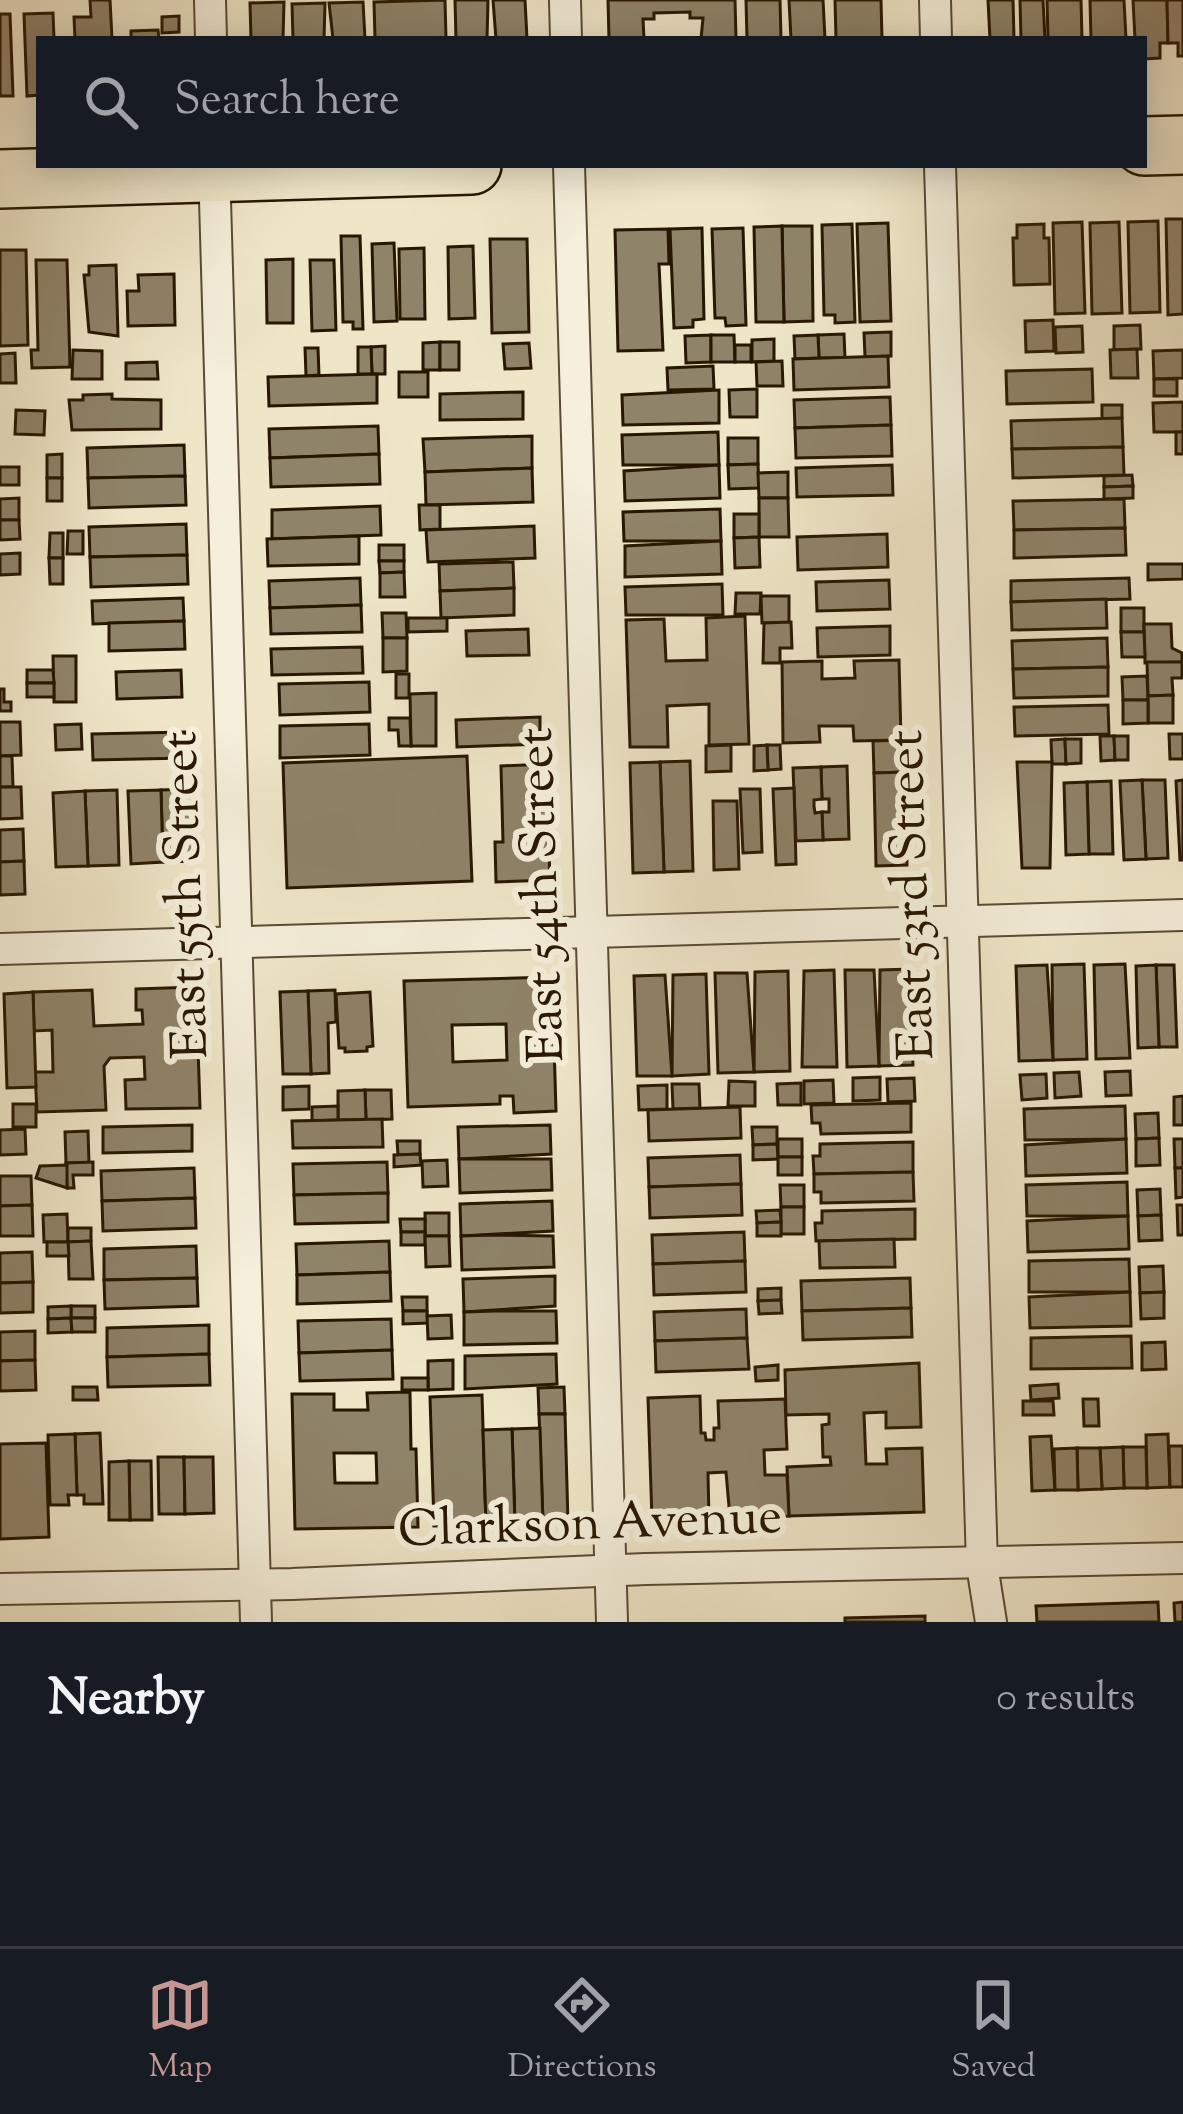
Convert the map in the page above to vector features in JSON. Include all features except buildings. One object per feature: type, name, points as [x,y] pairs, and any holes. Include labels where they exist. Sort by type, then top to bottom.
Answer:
[{"type":"highway","points":[[1147,146],[1183,145]]},
{"type":"highway","points":[[0,179],[279,168]]},
{"type":"street","points":[[210,0],[211,36]]},
{"type":"street","points":[[565,0],[566,36]]},
{"type":"street","points":[[935,0],[936,36]]},
{"type":"street","name":"East 54th Street","points":[[569,168],[612,1622]]},
{"type":"street","name":"East 53rd Street","points":[[940,168],[982,1565],[991,1622]]},
{"type":"street","name":"East 55th Street","points":[[215,169],[256,1622]]},
{"type":"street","points":[[0,949],[1183,915]]},
{"type":"street","name":"Clarkson Avenue","points":[[0,1589],[1183,1558]]}]
